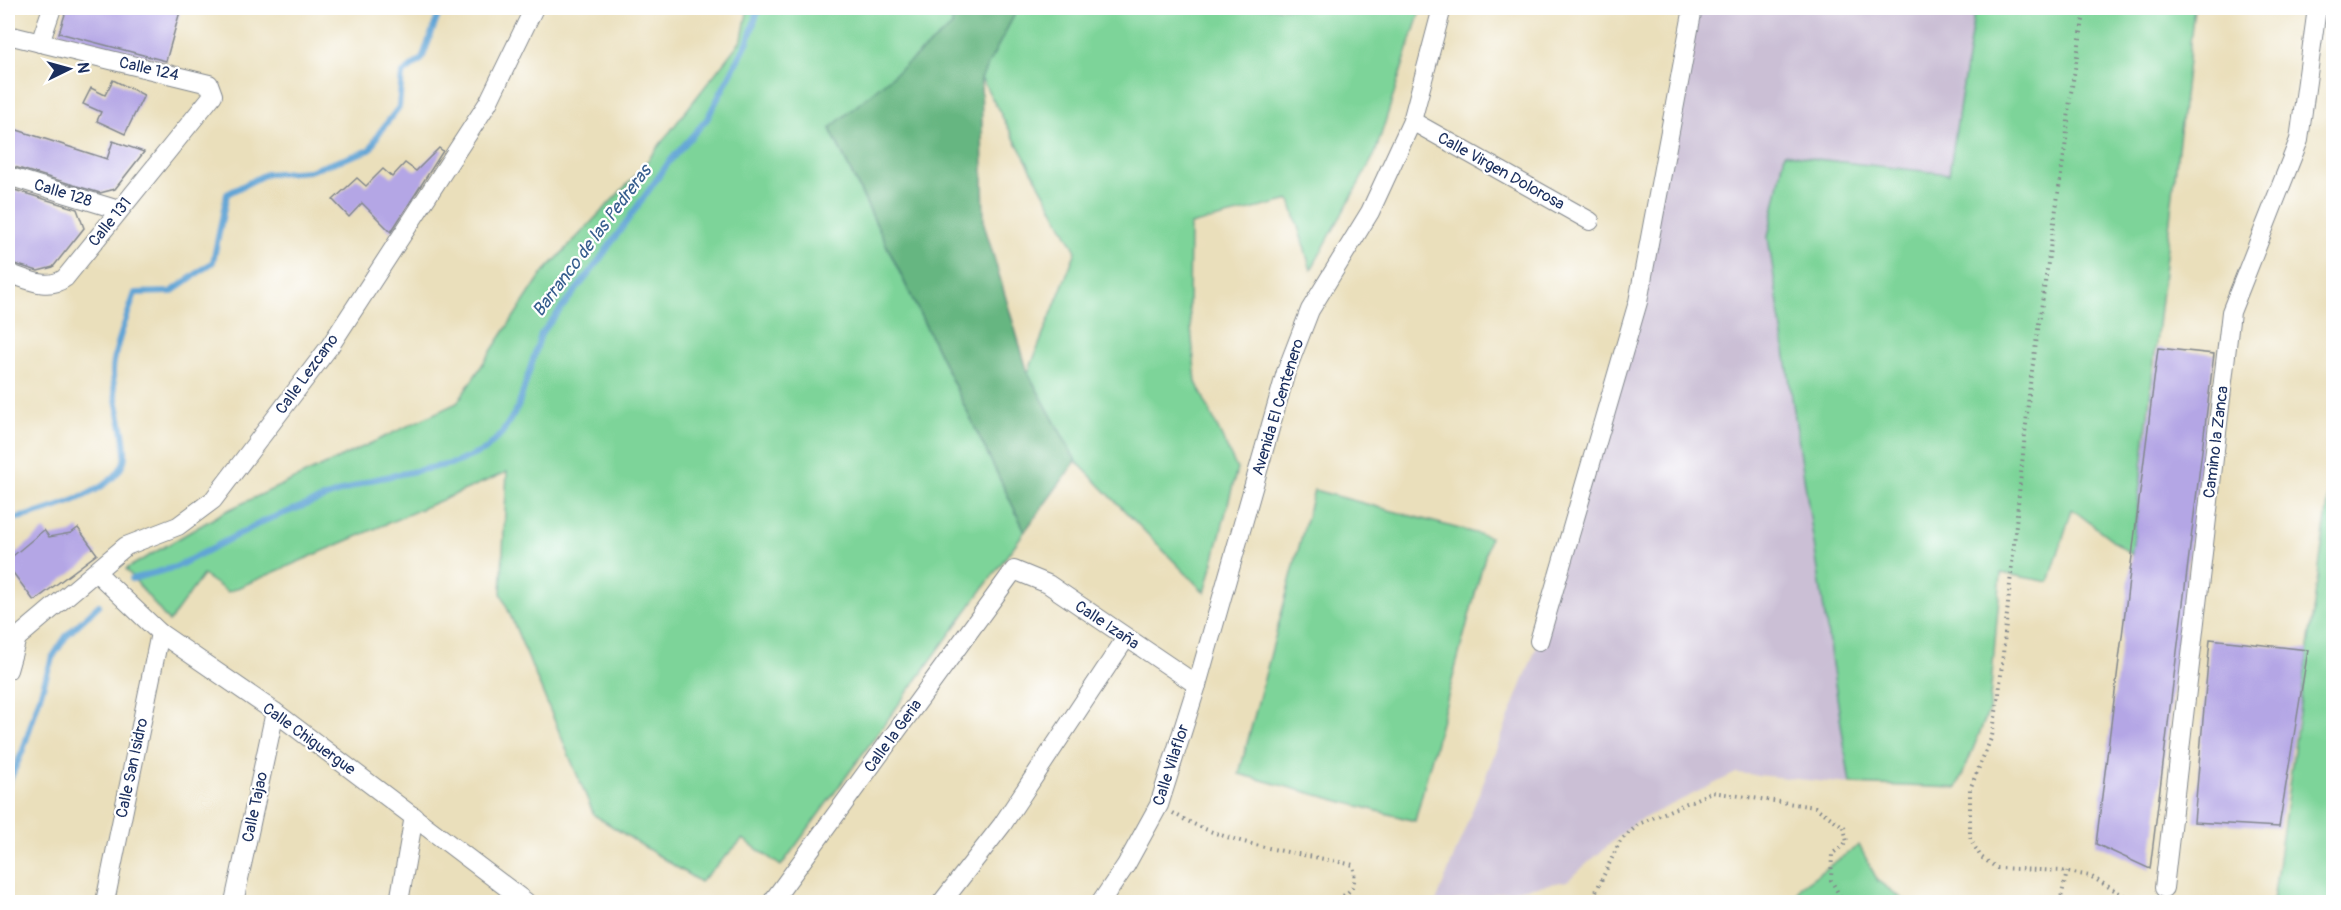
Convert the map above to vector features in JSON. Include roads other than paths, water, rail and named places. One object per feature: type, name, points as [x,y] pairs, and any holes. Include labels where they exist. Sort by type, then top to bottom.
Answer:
[{"type":"street","points":[[40,43],[52,8]]},
{"type":"street","name":"Calle Lezcano","points":[[8,670],[17,638],[126,546],[178,526],[213,500],[330,346],[482,112],[534,8]]},
{"type":"street","name":"Avenida El Centenero","points":[[1197,685],[1286,372],[1310,310],[1370,212],[1412,121],[1442,8]]},
{"type":"street","points":[[1539,641],[1638,302],[1693,8]]},
{"type":"street","name":"Camino la Zanca","points":[[2164,888],[2231,312],[2300,140],[2317,8]]},
{"type":"street","name":"Calle 124","points":[[8,35],[209,84],[213,95]]},
{"type":"street","name":"Calle 131","points":[[8,273],[46,284],[57,284],[65,278],[213,95]]},
{"type":"street","name":"Calle Virgen Dolorosa","points":[[1412,121],[1590,221]]},
{"type":"street","name":"Calle 128","points":[[8,177],[119,210]]},
{"type":"street","name":"Calle Izaña","points":[[1014,570],[1048,584],[1197,685]]},
{"type":"street","name":"Calle la Geria","points":[[772,903],[1014,570]]},
{"type":"street","name":"Calle Chiguergue","points":[[96,572],[160,633],[275,712],[526,903]]},
{"type":"street","name":"Calle San Isidro","points":[[105,903],[160,633]]},
{"type":"street","points":[[942,903],[1002,825],[1126,638]]},
{"type":"street","name":"Calle Vilaflor","points":[[1101,903],[1126,865],[1160,805],[1197,685]]},
{"type":"street","name":"Calle Tajao","points":[[234,903],[275,712]]},
{"type":"street","points":[[399,903],[414,816]]},
{"type":"waterway","points":[[8,520],[77,499],[111,480],[121,468],[125,454],[115,393],[114,363],[118,343],[135,293],[171,292],[213,262],[227,194],[266,174],[309,171],[370,150],[379,133],[399,107],[402,74],[422,59],[439,13],[444,8]]},
{"type":"waterway","name":"Barranco de las Pedreras","points":[[132,579],[176,567],[264,521],[371,480],[455,463],[485,450],[502,433],[518,407],[541,334],[592,270],[669,162],[707,119],[748,41],[759,8]]},
{"type":"waterway","name":"Barranco de las Pedreras","points":[[8,784],[23,750],[52,658],[67,635],[99,605]]}]
